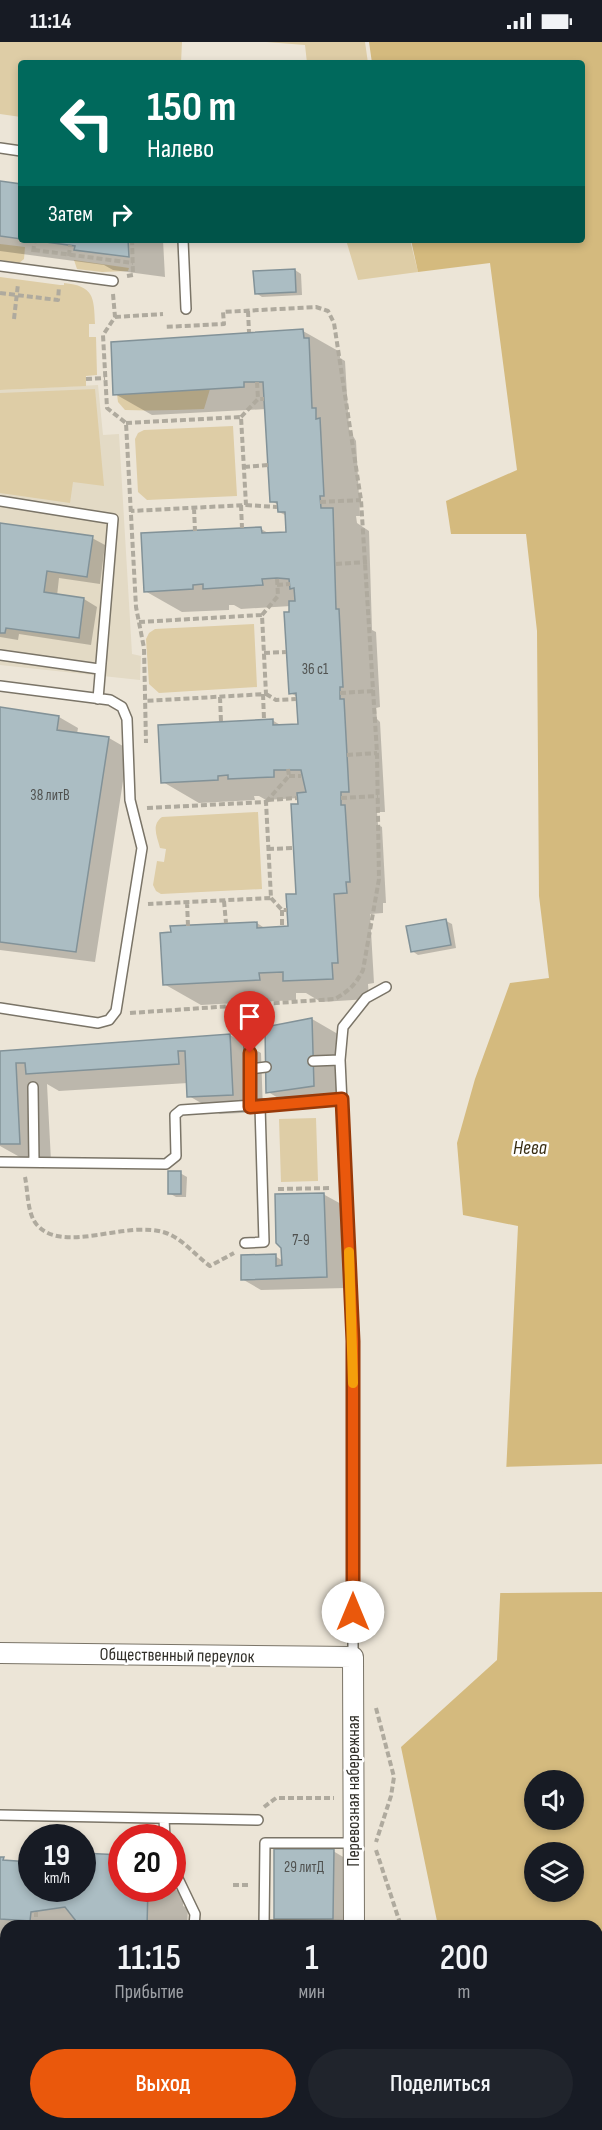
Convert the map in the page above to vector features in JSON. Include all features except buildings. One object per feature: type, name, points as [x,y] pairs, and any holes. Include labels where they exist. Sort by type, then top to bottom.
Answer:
[{"type":"street","name":"Общественный переулок","points":[[0,1653],[353,1657]]},
{"type":"street","name":"Перевозная набережная","points":[[353,1657],[354,1920]]},
{"type":"lane","points":[[0,148],[18,151]]},
{"type":"lane","points":[[183,243],[186,309]]},
{"type":"lane","points":[[0,266],[113,281]]},
{"type":"lane","points":[[0,501],[113,519],[98,699]]},
{"type":"lane","points":[[0,655],[99,669]]},
{"type":"lane","points":[[0,686],[110,700],[122,707],[127,719],[130,800],[142,848],[116,1011],[109,1020],[98,1023],[0,1008]]},
{"type":"lane","points":[[353,1657],[353,1341],[340,1060],[343,1027],[366,998],[386,987]]},
{"type":"lane","points":[[245,1243],[264,1242],[263,1190],[250,1069],[249,1036]]},
{"type":"lane","points":[[313,1061],[340,1060]]},
{"type":"lane","points":[[250,1069],[266,1067]]},
{"type":"lane","points":[[33,1087],[34,1162]]},
{"type":"lane","points":[[0,1162],[166,1164],[176,1156],[175,1115],[182,1110],[342,1099]]},
{"type":"lane","points":[[0,1815],[258,1820]]},
{"type":"lane","points":[[164,1819],[164,1824]]},
{"type":"lane","points":[[264,1920],[265,1843],[353,1843]]},
{"type":"lane","points":[[186,1895],[195,1914],[194,1920]]},
{"type":"path","points":[[132,243],[133,275],[121,276],[113,281],[115,317],[103,335],[107,408],[126,423],[241,417],[258,399],[264,399]]},
{"type":"path","points":[[33,250],[133,263]]},
{"type":"path","points":[[14,319],[19,279]]},
{"type":"path","points":[[0,293],[58,300],[60,285]]},
{"type":"path","points":[[116,1011],[131,1013],[335,999],[357,982],[363,970],[380,879],[377,753],[367,562],[361,500],[334,323],[328,312],[316,307],[223,312],[224,324],[164,327]]},
{"type":"path","points":[[248,311],[249,332]]},
{"type":"path","points":[[115,317],[163,314]]},
{"type":"path","points":[[86,379],[105,378]]},
{"type":"path","points":[[257,382],[258,399]]},
{"type":"path","points":[[241,417],[244,467],[242,528]]},
{"type":"path","points":[[126,423],[139,622],[144,648],[146,749]]},
{"type":"path","points":[[244,467],[268,465]]},
{"type":"path","points":[[320,502],[361,500]]},
{"type":"path","points":[[131,511],[243,505],[277,507]]},
{"type":"path","points":[[194,507],[195,531]]},
{"type":"path","points":[[336,564],[367,562]]},
{"type":"path","points":[[264,719],[262,615],[278,596],[277,578]]},
{"type":"path","points":[[277,585],[290,584]]},
{"type":"path","points":[[139,622],[262,615]]},
{"type":"path","points":[[264,653],[286,652]]},
{"type":"path","points":[[340,693],[374,691]]},
{"type":"path","points":[[145,701],[264,694],[276,700],[296,699]]},
{"type":"path","points":[[220,697],[221,722]]},
{"type":"path","points":[[347,755],[377,753]]},
{"type":"path","points":[[288,769],[289,776]]},
{"type":"path","points":[[282,926],[284,910],[271,898],[267,801],[289,776],[301,776]]},
{"type":"path","points":[[147,796],[149,818]]},
{"type":"path","points":[[341,798],[378,796]]},
{"type":"path","points":[[147,808],[297,798]]},
{"type":"path","points":[[268,849],[293,848]]},
{"type":"path","points":[[146,913],[149,893]]},
{"type":"path","points":[[147,904],[271,898]]},
{"type":"path","points":[[224,901],[226,924]]},
{"type":"path","points":[[187,902],[188,926]]},
{"type":"path","points":[[19,1162],[25,1178],[32,1216],[37,1226],[54,1234],[72,1239],[119,1229],[154,1230],[167,1233],[210,1266],[229,1258],[245,1243]]},
{"type":"path","points":[[263,1190],[346,1187]]},
{"type":"path","points":[[375,1705],[394,1777],[376,1847],[399,1920]]},
{"type":"path","points":[[262,1808],[276,1798],[353,1798]]},
{"type":"path","points":[[36,1912],[36,1920]]},
{"type":"shaded area","points":[[0,42],[182,42],[181,60],[18,60],[18,117],[0,114]]},
{"type":"shaded area","points":[[266,42],[365,42],[368,60],[307,60],[305,45]]},
{"type":"shaded area","points":[[347,243],[411,243],[418,272],[358,280]]},
{"type":"shaded area","points":[[0,244],[25,247],[24,259],[19,263],[0,260]]},
{"type":"shaded area","points":[[74,260],[129,268],[128,271],[102,272],[77,269]]},
{"type":"shaded area","points":[[0,277],[60,285],[64,283],[87,290],[94,307],[95,324],[89,324],[89,337],[96,337],[97,375],[86,376],[86,386],[0,390]]},
{"type":"shaded area","points":[[98,385],[103,435],[119,434],[132,654],[141,656],[140,680],[0,665],[0,390]]},
{"type":"shaded area","points":[[95,389],[104,486],[73,482],[70,503],[0,493],[0,393]]},
{"type":"shaded area","points":[[210,389],[204,409],[125,410],[118,402],[117,394]]},
{"type":"shaded area","points":[[233,426],[237,496],[147,500],[138,492],[135,439],[138,433],[144,430]]},
{"type":"shaded area","points":[[254,624],[257,687],[159,693],[149,684],[146,639],[155,629]]},
{"type":"shaded area","points":[[258,812],[262,889],[161,894],[156,891],[153,885],[157,861],[164,862],[166,849],[160,848],[156,831],[157,824],[162,817]]},
{"type":"shaded area","points":[[316,1118],[318,1181],[281,1182],[279,1119]]},
{"type":"water","name":"Нева","points":[[369,42],[602,42],[602,1920],[437,1920],[401,1747],[497,1660],[518,1226],[463,1215],[457,1143],[475,1079],[510,983],[549,978],[539,896],[537,631],[526,534],[451,534],[446,501],[517,470],[490,263],[418,272],[412,243],[585,243],[585,60],[372,60]]},
{"type":"pier","points":[[602,1464],[602,1592],[497,1593],[503,1467]]},
{"type":"slow traffic","points":[[349,1252],[353,1383]]},
{"type":"route","points":[[250,1053],[250,1107],[342,1099],[353,1341],[353,1612]]}]
